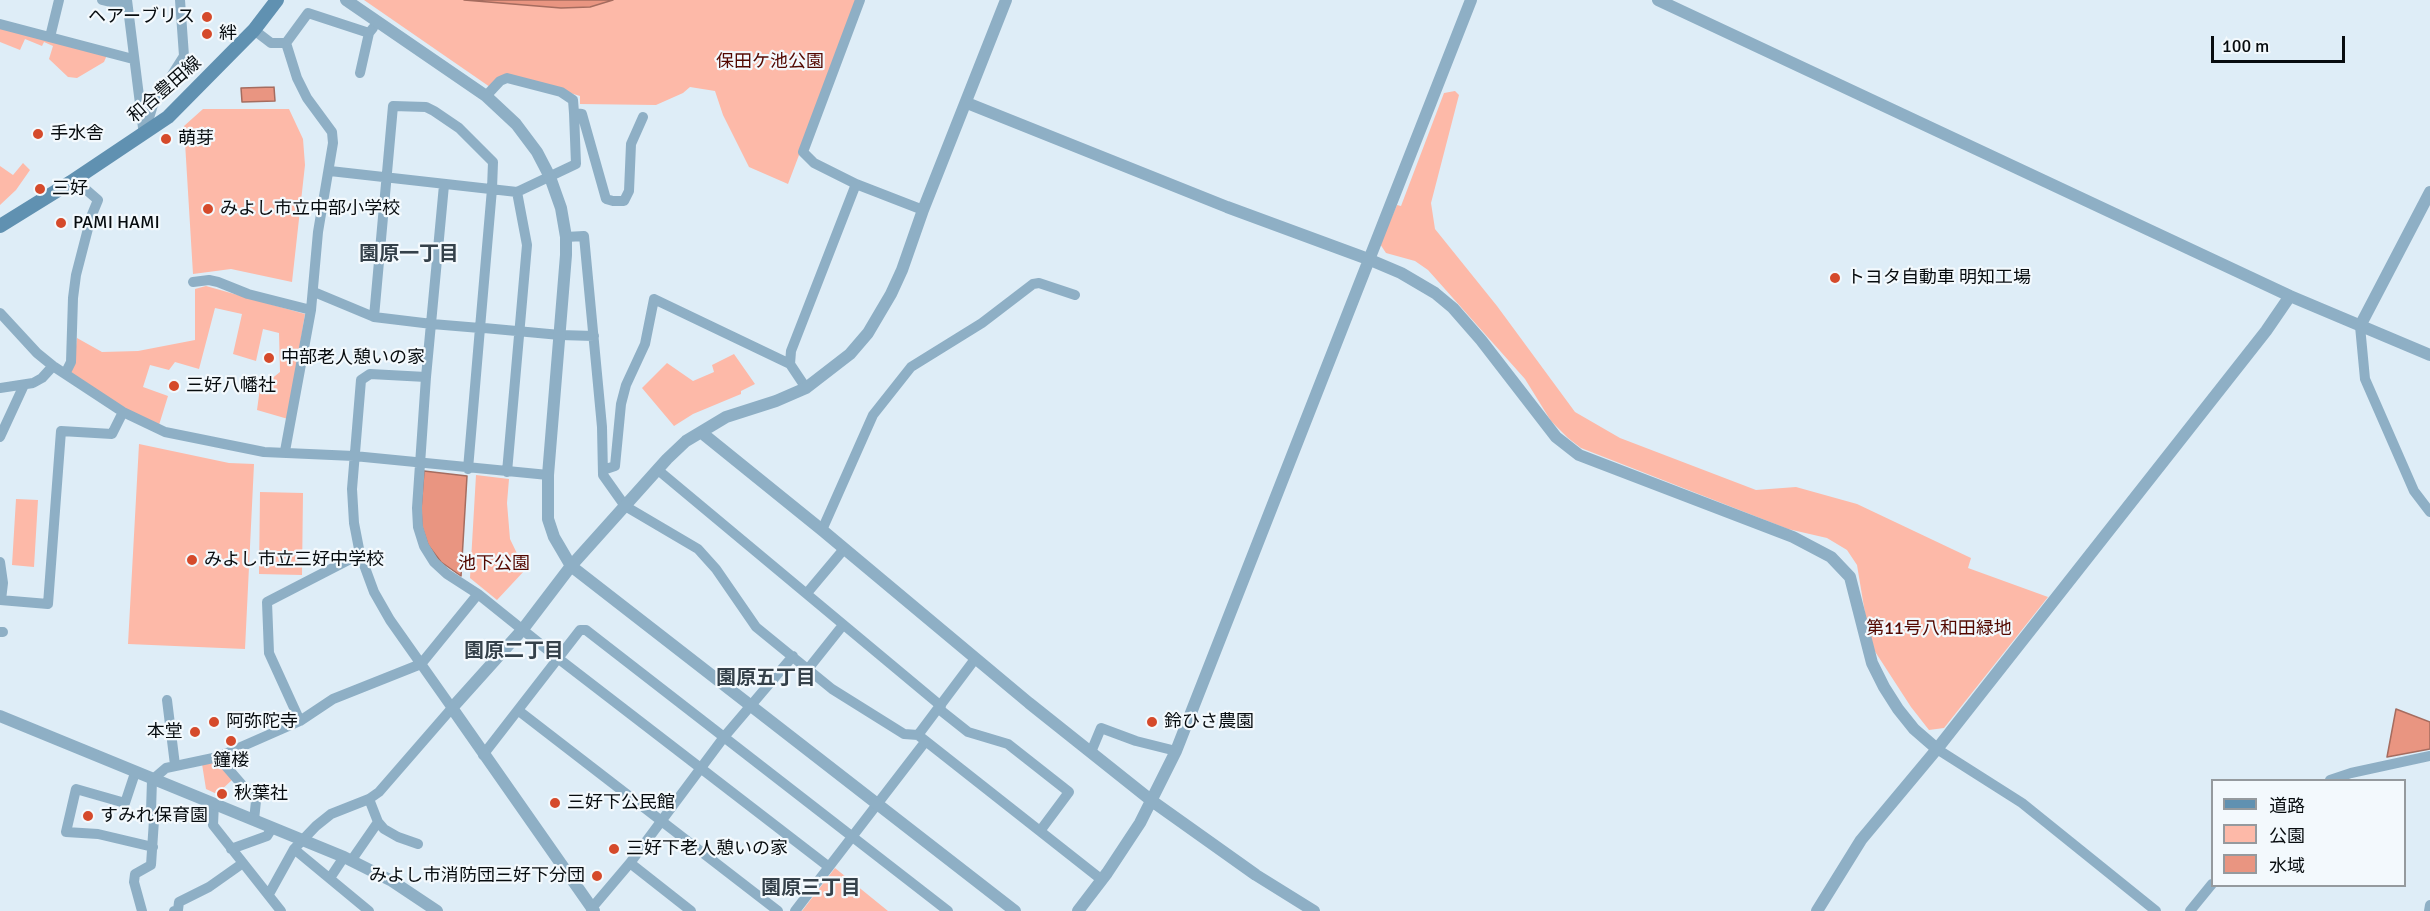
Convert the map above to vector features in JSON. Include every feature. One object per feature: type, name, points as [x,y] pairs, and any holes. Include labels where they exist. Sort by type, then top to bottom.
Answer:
[{"type":"main road","name":"和合豊田線","points":[[0,226],[75,180],[168,117],[254,30],[276,0]]},
{"type":"street","points":[[50,37],[59,0]]},
{"type":"street","points":[[102,0],[127,3],[144,134]]},
{"type":"street","points":[[144,134],[153,105],[184,56],[180,0]]},
{"type":"street","points":[[346,0],[373,28],[486,96],[516,124],[537,152],[550,177],[561,208],[566,237],[548,476],[548,519],[554,537],[571,566],[1016,911]]},
{"type":"street","points":[[860,0],[803,152],[814,163],[856,184],[923,210]]},
{"type":"street","points":[[269,894],[294,849],[316,826],[331,814],[369,799],[385,786],[523,629],[571,566],[686,441],[726,417],[776,401],[806,388],[850,354],[880,315],[902,270],[923,210],[1006,0]]},
{"type":"street","points":[[1078,911],[1122,852],[1152,801],[1176,751],[1471,0]]},
{"type":"street","points":[[1658,0],[2290,296],[2430,356]]},
{"type":"street","points":[[286,43],[308,13],[373,28]]},
{"type":"street","points":[[0,24],[133,59]]},
{"type":"street","points":[[360,73],[373,28]]},
{"type":"street","points":[[254,30],[272,43],[286,43]]},
{"type":"street","points":[[285,451],[314,292],[318,232],[333,143],[332,132],[297,78],[286,43]]},
{"type":"street","points":[[330,171],[517,192],[576,165],[573,100],[561,92],[507,78],[500,81],[486,96]]},
{"type":"street","points":[[967,103],[1217,203],[1368,259],[1417,282],[1453,308],[1481,340],[1556,437],[1579,455],[1793,537],[1831,557],[1850,577],[1872,663],[1884,687],[1914,729],[1937,749],[2022,803],[2156,911]]},
{"type":"street","points":[[374,317],[393,106],[426,107],[459,128],[493,162],[468,469]]},
{"type":"street","points":[[574,113],[582,114],[606,199],[613,201],[624,201],[629,191],[631,144],[643,117]]},
{"type":"street","points":[[65,374],[72,362],[73,298],[76,275],[90,217],[98,200],[75,180]]},
{"type":"street","points":[[790,364],[791,351],[856,184]]},
{"type":"street","points":[[444,185],[426,377],[417,508],[418,527],[424,546],[434,562],[447,574],[478,594],[700,769],[829,867]]},
{"type":"street","points":[[507,472],[527,245],[517,192]]},
{"type":"street","points":[[2430,192],[2360,326],[2365,379],[2414,491],[2430,512]]},
{"type":"street","points":[[566,237],[584,236],[602,427],[603,475],[625,506],[698,549],[716,569],[756,627],[832,688],[904,734],[921,739],[1102,880]]},
{"type":"street","points":[[193,282],[209,280],[218,282],[248,294],[311,310]]},
{"type":"street","points":[[822,530],[873,416],[911,367],[967,333],[1033,284],[1039,283],[1075,295]]},
{"type":"street","points":[[314,292],[374,317],[519,332],[594,336]]},
{"type":"street","points":[[1817,911],[1861,840],[1937,749],[2259,340],[2290,296]]},
{"type":"street","points":[[603,470],[615,466],[626,385],[645,344],[654,299],[790,364],[806,388]]},
{"type":"street","points":[[3,317],[53,366],[123,412],[165,432],[264,452],[285,451],[354,456],[548,476]]},
{"type":"street","points":[[0,332],[3,317]]},
{"type":"street","points":[[0,388],[24,385],[42,378],[53,366]]},
{"type":"street","points":[[426,377],[370,374],[361,380],[352,489],[354,523],[360,554],[374,592],[390,620],[593,910],[724,738],[793,656]]},
{"type":"street","points":[[0,437],[24,385]]},
{"type":"street","points":[[0,562],[3,583],[1,600],[48,604],[62,431],[112,434],[123,412]]},
{"type":"street","points":[[702,433],[822,530],[975,659],[1152,801],[1256,875],[1314,911]]},
{"type":"street","points":[[658,470],[807,593],[968,732],[1008,744],[1069,792],[1040,831]]},
{"type":"street","points":[[807,593],[844,549]]},
{"type":"street","points":[[300,721],[269,653],[267,603],[360,554]]},
{"type":"street","points":[[142,911],[134,882],[135,874],[151,865],[154,820],[151,812],[152,780],[166,768],[175,765],[218,758],[300,721],[333,699],[421,664],[478,594]]},
{"type":"street","points":[[808,669],[843,625]]},
{"type":"street","points":[[483,755],[580,630],[586,630],[948,911]]},
{"type":"street","points":[[795,911],[877,805],[940,707],[975,659]]},
{"type":"street","points":[[167,700],[175,765]]},
{"type":"street","points":[[519,711],[778,911]]},
{"type":"street","points":[[0,717],[348,859],[392,881],[437,911]]},
{"type":"street","points":[[1091,752],[1101,728],[1136,741],[1176,751]]},
{"type":"street","points":[[2333,779],[2351,772],[2430,756]]},
{"type":"street","points":[[218,758],[256,801],[254,820]]},
{"type":"street","points":[[135,773],[125,803],[76,789],[66,832],[98,834],[153,847]]},
{"type":"street","points":[[369,799],[378,822],[398,837],[418,844]]},
{"type":"street","points":[[214,803],[213,825],[281,911]]},
{"type":"street","points":[[330,878],[378,822]]},
{"type":"street","points":[[231,849],[267,836],[272,828]]},
{"type":"street","points":[[294,849],[369,911]]},
{"type":"street","points":[[174,911],[178,910],[179,902],[209,887],[243,862]]},
{"type":"street","points":[[630,863],[691,911]]},
{"type":"street","points":[[2190,911],[2211,885]]},
{"type":"street","points":[[2429,911],[2430,904]]},
{"type":"green space","name":"保田ケ池公園","points":[[364,0],[858,0],[788,184],[749,167],[723,115],[715,91],[690,87],[683,93],[656,105],[580,104],[580,96],[508,74],[490,87]]},
{"type":"green space","points":[[0,27],[107,55],[104,62],[77,78],[68,77],[49,59],[53,46],[44,42],[42,46],[25,39],[20,50],[0,42]]},
{"type":"green space","name":"第11号八和田緑地","points":[[1455,91],[1459,95],[1431,203],[1435,229],[1497,306],[1575,412],[1620,438],[1756,490],[1796,487],[1857,504],[1971,558],[1968,568],[2048,597],[1944,728],[1929,730],[1911,707],[1874,650],[1868,631],[1857,565],[1847,550],[1827,538],[1788,529],[1581,448],[1551,421],[1525,379],[1428,270],[1415,261],[1386,253],[1380,244],[1397,205],[1401,206],[1444,93]]},
{"type":"green space","points":[[203,109],[289,109],[303,139],[305,165],[292,282],[231,269],[193,274],[184,126]]},
{"type":"green space","points":[[23,163],[30,170],[16,190],[0,205],[0,166],[13,175]]},
{"type":"green space","points":[[206,286],[305,314],[288,419],[257,410],[260,388],[280,372],[279,333],[263,329],[256,361],[233,354],[242,314],[215,308],[199,369],[175,362],[169,370],[150,365],[143,387],[168,396],[159,425],[122,408],[70,373],[74,363],[77,338],[102,352],[138,351],[195,340],[195,289]]},
{"type":"green space","points":[[734,354],[755,384],[741,391],[741,394],[693,414],[674,426],[642,388],[667,363],[693,381],[714,372],[712,365]]},
{"type":"green space","points":[[139,444],[229,463],[254,464],[245,649],[128,644]]},
{"type":"green space","name":"池下公園","points":[[476,475],[509,479],[507,503],[510,539],[525,570],[497,600],[470,578]]},
{"type":"green space","points":[[260,492],[303,493],[302,575],[259,574]]},
{"type":"green space","points":[[16,499],[38,500],[34,567],[12,565]]},
{"type":"green space","points":[[220,762],[233,779],[217,794],[206,789],[202,764]]},
{"type":"green space","points":[[835,868],[888,911],[802,911]]},
{"type":"water","points":[[464,0],[613,0],[590,7],[561,8]]},
{"type":"water","points":[[274,87],[275,101],[242,102],[241,88]]},
{"type":"water","points":[[424,471],[467,476],[461,576],[441,562],[428,545],[422,527],[421,509]]},
{"type":"water","points":[[2396,709],[2430,722],[2430,749],[2387,757]]},
{"type":"place","name":"ヘアーブリス","points":[[207,17]]},
{"type":"place","name":"絆","points":[[207,34]]},
{"type":"place","name":"手水舎","points":[[38,134]]},
{"type":"place","name":"萌芽","points":[[166,139]]},
{"type":"place","name":"三好","points":[[40,189]]},
{"type":"place","name":"みよし市立中部小学校","points":[[208,209]]},
{"type":"place","name":"PAMI HAMI","points":[[61,223]]},
{"type":"place","name":"トヨタ自動車 明知工場","points":[[1835,278]]},
{"type":"place","name":"中部老人憩いの家","points":[[269,358]]},
{"type":"place","name":"三好八幡社","points":[[174,386]]},
{"type":"place","name":"みよし市立三好中学校","points":[[192,560]]},
{"type":"place","name":"阿弥陀寺","points":[[214,722]]},
{"type":"place","name":"鈴ひさ農園","points":[[1152,722]]},
{"type":"place","name":"本堂","points":[[195,732]]},
{"type":"place","name":"鐘楼","points":[[231,741]]},
{"type":"place","name":"秋葉社","points":[[222,794]]},
{"type":"place","name":"三好下公民館","points":[[555,803]]},
{"type":"place","name":"すみれ保育園","points":[[88,816]]},
{"type":"place","name":"三好下老人憩いの家","points":[[614,849]]},
{"type":"place","name":"みよし市消防団三好下分団","points":[[597,876]]},
{"type":"district","name":"園原一丁目","points":[[409,255]]},
{"type":"district","name":"園原二丁目","points":[[514,652]]},
{"type":"district","name":"園原五丁目","points":[[766,679]]},
{"type":"district","name":"園原三丁目","points":[[811,889]]}]
